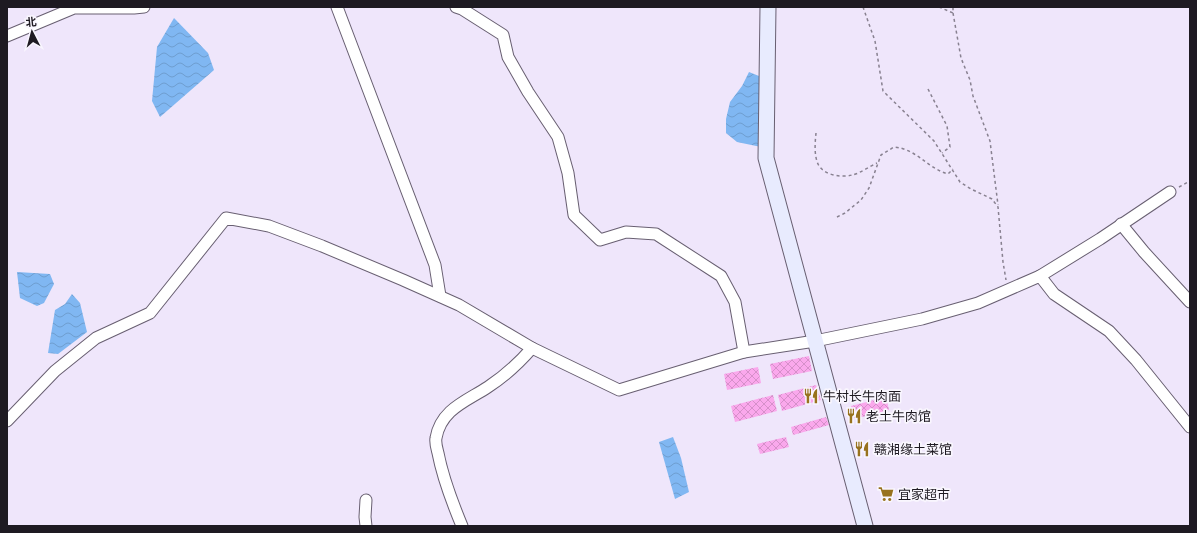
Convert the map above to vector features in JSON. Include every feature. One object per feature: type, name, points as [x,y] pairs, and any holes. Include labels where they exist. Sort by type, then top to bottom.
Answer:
[{"type":"street","points":[[7,36],[74,8],[144,7]]},
{"type":"street","points":[[337,7],[434,265],[440,296]]},
{"type":"street","points":[[456,7],[503,35],[508,57],[528,92],[558,138],[568,173],[574,215],[600,240],[626,232],[656,234],[721,276],[735,302],[744,352]]},
{"type":"street","points":[[768,7],[766,158],[865,526]]},
{"type":"street","points":[[7,421],[55,371],[96,338],[150,313],[226,218],[269,226],[322,246],[440,296],[460,305],[532,348],[619,390],[744,352],[815,341],[922,319],[978,303],[1040,276],[1170,192]]},
{"type":"street","points":[[1122,224],[1144,252],[1190,302]]},
{"type":"street","points":[[1040,276],[1054,294],[1109,332],[1136,360],[1190,427]]},
{"type":"street","points":[[462,526],[451,500],[441,468],[435,439],[443,418],[460,404],[488,387],[516,366],[532,348]]},
{"type":"street","points":[[366,500],[364,517],[366,526]]},
{"type":"path","points":[[863,7],[875,41],[883,91],[934,141],[960,182],[992,199],[998,207]]},
{"type":"path","points":[[939,7],[953,13]]},
{"type":"path","points":[[953,7],[961,58],[970,80],[973,96],[990,140],[1003,262],[1008,290]]},
{"type":"path","points":[[928,89],[948,126],[950,147],[942,153]]},
{"type":"path","points":[[816,133],[815,148],[818,165],[829,174],[842,177],[854,175],[877,163]]},
{"type":"path","points":[[837,217],[845,213],[861,200],[869,188],[881,155],[894,147],[909,150],[940,172],[948,174],[953,169]]},
{"type":"path","points":[[1170,192],[1190,181]]},
{"type":"water","points":[[174,18],[208,53],[214,70],[160,117],[152,101],[157,47]]},
{"type":"water","points":[[749,72],[764,78],[761,147],[737,142],[726,133],[726,119],[730,102],[742,86]]},
{"type":"water","points":[[17,272],[50,274],[54,284],[44,303],[37,306],[20,298]]},
{"type":"water","points":[[72,294],[80,303],[87,332],[58,354],[48,353],[55,310],[65,304]]},
{"type":"water","points":[[673,437],[681,458],[689,492],[675,499],[659,442]]},
{"type":"building","points":[[809,356],[812,371],[773,379],[770,364]]},
{"type":"building","points":[[758,367],[761,383],[727,390],[724,374]]},
{"type":"building","points":[[816,385],[821,400],[782,411],[778,395]]},
{"type":"building","points":[[773,395],[777,411],[735,422],[731,406]]},
{"type":"building","points":[[886,397],[889,410],[854,419],[851,406]]},
{"type":"building","points":[[826,417],[829,425],[793,435],[791,427]]},
{"type":"building","points":[[786,437],[789,447],[760,454],[757,444]]},
{"type":"place","name":"牛村长牛肉面","points":[[811,396]]},
{"type":"place","name":"老土牛肉馆","points":[[854,416]]},
{"type":"place","name":"赣湘缘土菜馆","points":[[862,449]]},
{"type":"place","name":"宜家超市","points":[[886,494]]}]
